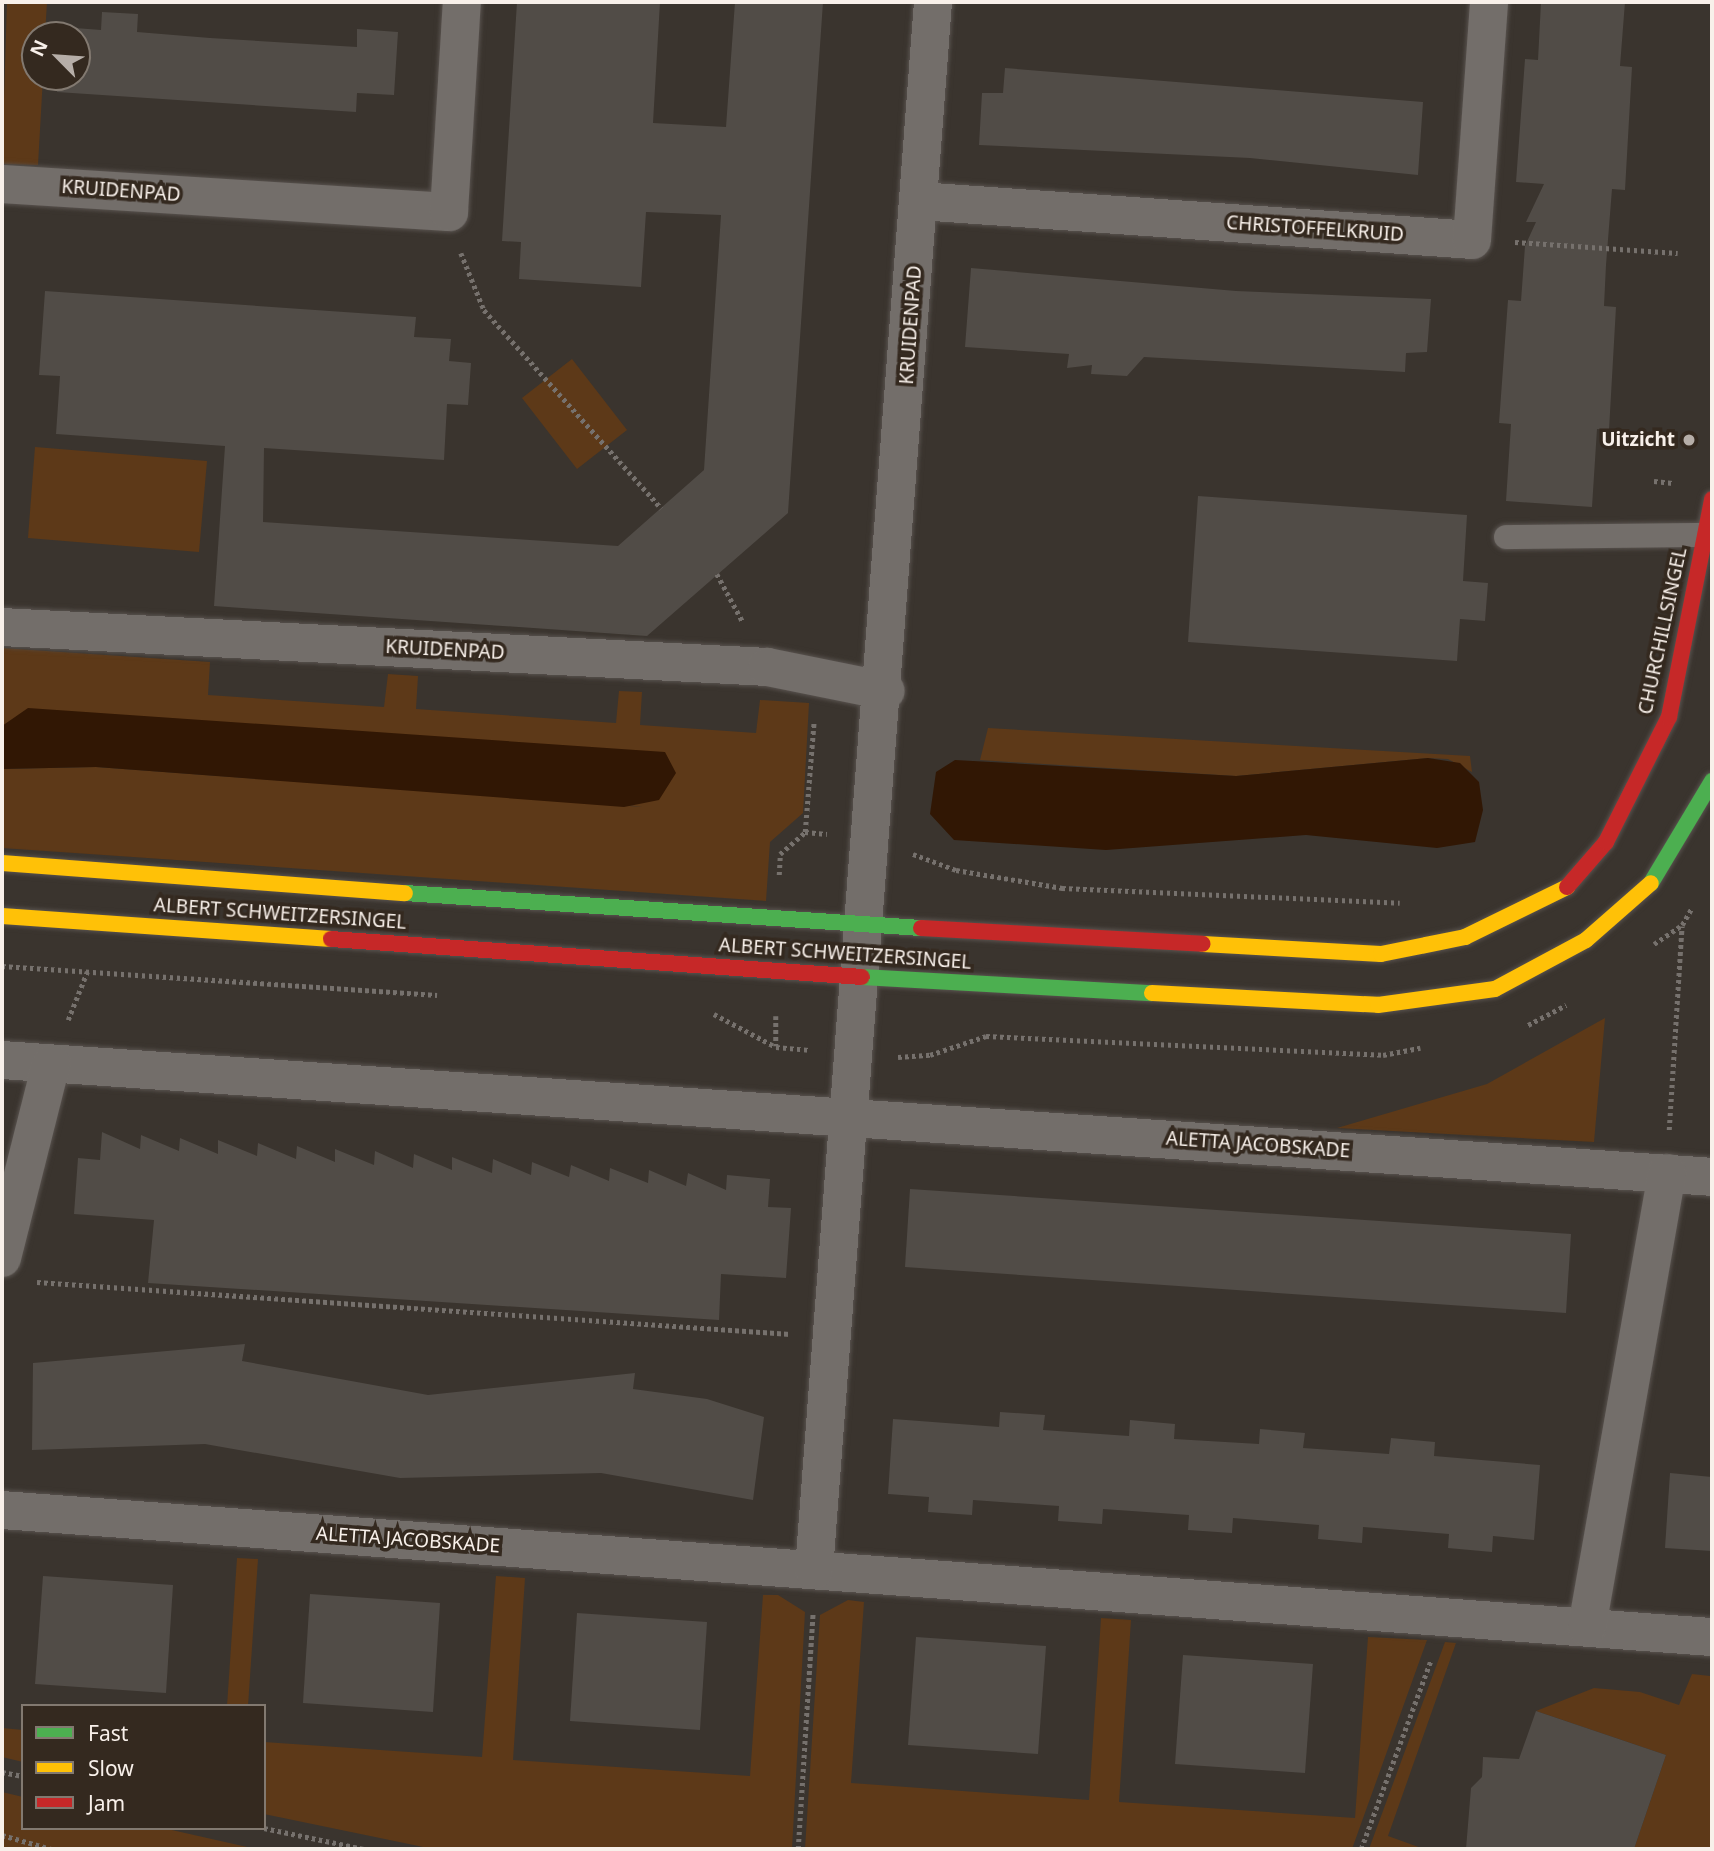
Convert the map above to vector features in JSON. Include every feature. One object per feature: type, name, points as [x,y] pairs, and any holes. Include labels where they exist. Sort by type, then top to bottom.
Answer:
[{"type":"street","points":[[449,212],[462,2]]},
{"type":"street","name":"KRUIDENPAD","points":[[862,925],[886,691],[933,2]]},
{"type":"street","points":[[1472,240],[1489,2]]},
{"type":"street","name":"KRUIDENPAD","points":[[2,184],[449,212]]},
{"type":"street","name":"CHRISTOFFELKRUID","points":[[919,201],[1472,240]]},
{"type":"street","name":"CHURCHILLSINGEL","points":[[1606,842],[1668,717],[1712,499]]},
{"type":"street","name":"KRUIDENPAD","points":[[2,627],[767,667],[886,691]]},
{"type":"street","name":"ALBERT SCHWEITZERSINGEL","points":[[2,916],[858,977],[1378,1005],[1495,989],[1586,940],[1652,882],[1712,781]]},
{"type":"street","name":"ALBERT SCHWEITZERSINGEL","points":[[2,863],[778,920],[1381,954],[1465,937],[1561,894],[1606,842]]},
{"type":"street","points":[[814,1570],[862,925]]},
{"type":"street","name":"ALETTA JACOBSKADE","points":[[2,1060],[1712,1177]]},
{"type":"street","points":[[16,1270],[51,1063]]},
{"type":"street","points":[[1587,1627],[1667,1173]]},
{"type":"street","name":"ALETTA JACOBSKADE","points":[[2,1510],[1712,1637]]},
{"type":"lane","points":[[1506,537],[1671,531],[1705,535]]},
{"type":"path","points":[[449,212],[484,310],[661,508]]},
{"type":"path","points":[[1472,240],[1678,253]]},
{"type":"path","points":[[1654,481],[1684,485],[1671,531]]},
{"type":"path","points":[[778,920],[780,854],[805,832],[814,716]]},
{"type":"path","points":[[805,832],[869,837],[956,870],[1062,888],[1409,903]]},
{"type":"path","points":[[1667,1173],[1682,925]]},
{"type":"path","points":[[2,967],[450,996]]},
{"type":"path","points":[[775,971],[776,1047]]},
{"type":"path","points":[[701,1013],[776,1047],[851,1055]]},
{"type":"path","points":[[16,1270],[832,1336]]},
{"type":"path","points":[[798,1849],[814,1570]]},
{"type":"path","points":[[1361,1849],[1447,1618]]},
{"type":"path","points":[[2,1772],[21,1776]]},
{"type":"path","points":[[266,1828],[364,1849]]},
{"type":"path","points":[[2,1835],[51,1849]]},
{"type":"shaded area","points":[[7,2],[47,2],[46,21],[21,21],[21,91],[42,91],[38,165],[2,164]]},
{"type":"shaded area","points":[[572,359],[627,430],[577,469],[522,398]]},
{"type":"shaded area","points":[[35,447],[207,461],[199,552],[28,538]]},
{"type":"shaded area","points":[[2,648],[210,662],[208,695],[384,707],[388,674],[418,676],[416,709],[616,723],[619,691],[642,692],[640,725],[756,733],[760,700],[809,703],[803,813],[770,842],[766,901],[2,848],[2,769],[96,767],[643,807],[2,726]]},
{"type":"shaded area","points":[[28,708],[665,752],[676,773],[659,800],[624,807],[96,767],[2,769],[2,726]]},
{"type":"shaded area","points":[[988,728],[1470,756],[1472,772],[1448,759],[1428,758],[1236,776],[980,760]]},
{"type":"shaded area","points":[[1428,758],[1460,763],[1479,782],[1483,810],[1475,842],[1437,848],[1306,835],[1106,850],[954,840],[930,814],[936,772],[955,760],[1236,776]]},
{"type":"shaded area","points":[[1605,1018],[1594,1142],[1337,1128],[1487,1084]]},
{"type":"shaded area","points":[[237,1558],[258,1559],[248,1704],[227,1704]]},
{"type":"shaded area","points":[[496,1576],[525,1578],[513,1760],[750,1776],[763,1595],[778,1595],[805,1612],[792,1849],[433,1849],[266,1814],[266,1742],[482,1757]]},
{"type":"shaded area","points":[[848,1600],[864,1602],[851,1783],[1089,1800],[1101,1618],[1131,1620],[1119,1802],[1355,1818],[1368,1637],[1427,1640],[1352,1849],[805,1849],[820,1615]]},
{"type":"shaded area","points":[[1445,1642],[1456,1643],[1388,1836],[1424,1849],[1369,1849]]},
{"type":"shaded area","points":[[1692,1674],[1710,1676],[1712,1692],[1712,1849],[1634,1849],[1666,1755],[1536,1711],[1594,1688],[1640,1692],[1679,1705]]},
{"type":"shaded area","points":[[2,1728],[21,1730],[21,1762],[2,1757]]},
{"type":"shaded area","points":[[2,1792],[21,1797],[21,1830],[172,1830],[256,1849],[2,1849]]},
{"type":"building","points":[[517,2],[660,2],[653,123],[726,127],[735,2],[823,2],[788,513],[647,636],[214,606],[225,446],[56,434],[60,376],[39,375],[45,291],[416,317],[414,337],[451,339],[449,361],[471,363],[468,405],[447,404],[444,460],[264,448],[263,522],[618,546],[704,470],[721,215],[646,212],[641,287],[519,279],[521,242],[502,241]]},
{"type":"building","points":[[1541,2],[1625,2],[1620,66],[1632,67],[1625,190],[1612,189],[1606,265],[1604,306],[1616,307],[1609,430],[1597,429],[1592,507],[1506,501],[1511,424],[1499,423],[1508,300],[1521,301],[1525,246],[1536,222],[1526,222],[1544,184],[1516,182],[1525,59],[1538,60]]},
{"type":"building","points":[[102,12],[138,14],[137,32],[210,38],[357,47],[357,29],[398,32],[394,95],[357,93],[356,112],[57,92],[91,91],[91,29],[101,30]]},
{"type":"building","points":[[1005,68],[1423,102],[1418,175],[1250,158],[979,145],[982,93],[1003,93]]},
{"type":"building","points":[[971,268],[1236,291],[1431,299],[1427,352],[1406,353],[1405,372],[1144,357],[1127,376],[1091,374],[1092,365],[1067,368],[1069,354],[965,347]]},
{"type":"building","points":[[1198,496],[1467,515],[1463,581],[1488,583],[1485,621],[1460,619],[1457,661],[1188,642]]},
{"type":"building","points":[[102,1132],[140,1149],[141,1135],[179,1151],[180,1138],[218,1154],[218,1140],[257,1156],[258,1143],[296,1159],[297,1146],[335,1162],[335,1149],[374,1165],[375,1151],[413,1168],[414,1154],[452,1170],[452,1157],[492,1173],[493,1159],[531,1175],[532,1162],[569,1177],[571,1165],[609,1181],[610,1168],[648,1183],[649,1170],[686,1186],[688,1173],[726,1190],[727,1175],[770,1179],[768,1207],[791,1208],[786,1278],[721,1274],[719,1320],[148,1283],[154,1220],[74,1214],[78,1158],[100,1160]]},
{"type":"building","points":[[910,1189],[1571,1234],[1566,1313],[905,1267]]},
{"type":"building","points":[[245,1344],[242,1361],[428,1395],[635,1373],[633,1389],[707,1399],[764,1417],[753,1500],[601,1473],[400,1478],[205,1444],[32,1450],[33,1363]]},
{"type":"building","points":[[1000,1412],[1045,1415],[1043,1430],[1129,1436],[1130,1420],[1175,1424],[1174,1439],[1259,1444],[1260,1429],[1305,1433],[1303,1448],[1389,1454],[1391,1438],[1435,1442],[1434,1456],[1540,1465],[1534,1540],[1493,1536],[1492,1552],[1448,1548],[1449,1534],[1363,1527],[1362,1543],[1318,1539],[1319,1525],[1233,1518],[1232,1533],[1188,1530],[1189,1515],[1103,1509],[1102,1524],[1058,1521],[1059,1506],[973,1500],[972,1515],[928,1512],[929,1497],[888,1494],[893,1419],[999,1427]]},
{"type":"building","points":[[1670,1473],[1712,1477],[1712,1551],[1665,1548]]},
{"type":"building","points":[[43,1576],[173,1585],[166,1693],[35,1684]]},
{"type":"building","points":[[310,1594],[440,1603],[433,1712],[303,1703]]},
{"type":"building","points":[[577,1613],[707,1622],[700,1730],[570,1721]]},
{"type":"building","points":[[916,1637],[1046,1646],[1038,1754],[908,1745]]},
{"type":"building","points":[[1183,1655],[1313,1664],[1305,1773],[1175,1764]]},
{"type":"building","points":[[1536,1711],[1666,1755],[1634,1849],[1466,1849],[1471,1788],[1482,1777],[1483,1757],[1519,1759]]},
{"type":"traffic: fast","points":[[1651,883],[1712,781]]},
{"type":"traffic: fast","points":[[405,893],[921,928]]},
{"type":"traffic: fast","points":[[862,977],[1152,993]]},
{"type":"traffic: slow","points":[[2,863],[405,893]]},
{"type":"traffic: slow","points":[[1152,993],[1378,1005],[1495,989],[1586,940],[1651,883]]},
{"type":"traffic: slow","points":[[1203,944],[1381,954],[1465,937],[1567,887]]},
{"type":"traffic: slow","points":[[2,916],[331,939]]},
{"type":"traffic: jam","points":[[1567,887],[1606,842],[1669,717],[1712,499]]},
{"type":"traffic: jam","points":[[921,928],[1203,944]]},
{"type":"traffic: jam","points":[[331,939],[862,977]]},
{"type":"place","name":"Uitzicht","points":[[1689,440]]}]
